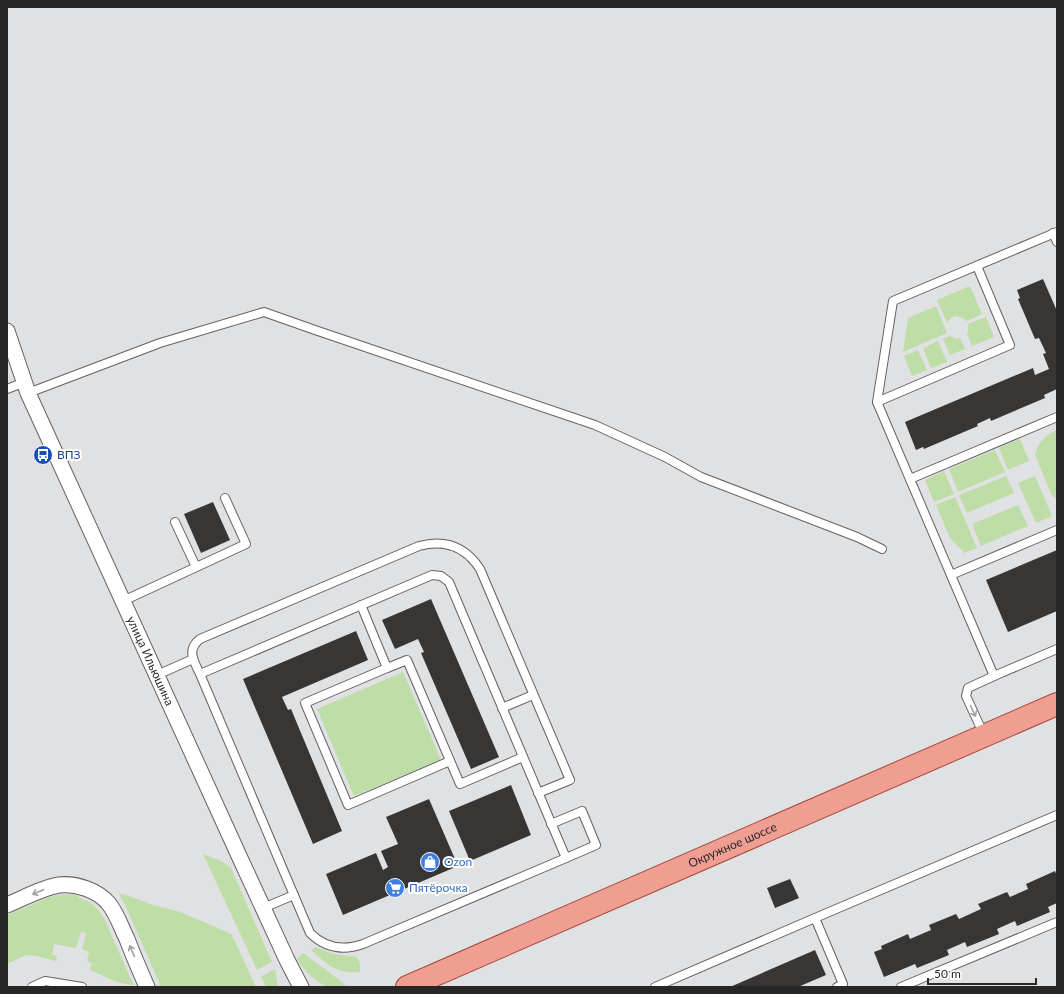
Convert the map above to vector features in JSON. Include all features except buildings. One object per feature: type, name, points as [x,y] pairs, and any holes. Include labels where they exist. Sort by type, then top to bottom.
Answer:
[{"type":"main road","name":"Окружное шоссе","points":[[418,985],[1057,704]]},
{"type":"street","name":"улица Ильюшина","points":[[7,331],[26,387],[263,908],[301,987]]},
{"type":"street","points":[[7,904],[46,888],[60,885],[85,889],[98,895],[108,903],[116,914],[147,987]]},
{"type":"lane","points":[[994,676],[877,402],[893,301],[1055,233],[1057,242]]},
{"type":"lane","points":[[877,402],[1010,345],[977,266]]},
{"type":"lane","points":[[7,389],[26,387],[160,343],[264,312],[595,425],[665,457],[701,478],[882,549]]},
{"type":"lane","points":[[910,479],[1057,417]]},
{"type":"lane","points":[[123,601],[246,544],[225,498]]},
{"type":"lane","points":[[175,522],[196,567]]},
{"type":"lane","points":[[951,575],[1057,530]]},
{"type":"lane","points":[[538,793],[570,780],[480,569],[472,558],[463,550],[455,546],[442,543],[419,546],[200,639],[193,646],[193,659],[310,933],[322,942],[336,947],[354,947],[596,845],[582,811],[551,824]]},
{"type":"lane","points":[[200,674],[432,575],[445,579],[449,582],[566,858]]},
{"type":"lane","points":[[361,606],[387,668]]},
{"type":"lane","points":[[984,736],[966,696],[968,688],[1057,649]]},
{"type":"lane","points":[[157,675],[193,659]]},
{"type":"lane","points":[[450,761],[348,805],[305,703],[407,660],[460,784],[523,758]]},
{"type":"lane","points":[[502,708],[533,695]]},
{"type":"lane","points":[[655,987],[1057,815]]},
{"type":"lane","points":[[263,908],[294,895]]},
{"type":"lane","points":[[814,918],[841,986]]},
{"type":"lane","points":[[901,987],[1057,922]]},
{"type":"lane","points":[[32,987],[45,981],[82,987]]},
{"type":"green space","points":[[970,286],[982,314],[967,321],[956,316],[951,318],[947,323],[937,300]]},
{"type":"green space","points":[[936,306],[947,333],[903,352],[908,318]]},
{"type":"green space","points":[[986,317],[994,337],[972,346],[967,334],[968,324]]},
{"type":"green space","points":[[950,336],[957,339],[960,338],[965,349],[950,355],[943,339]]},
{"type":"green space","points":[[938,341],[947,362],[931,368],[923,348]]},
{"type":"green space","points":[[918,350],[927,370],[912,376],[904,356]]},
{"type":"green space","points":[[1057,430],[1057,499],[1052,496],[1035,455],[1043,440],[1049,434]]},
{"type":"green space","points":[[1020,439],[1029,461],[1008,470],[999,448]]},
{"type":"green space","points":[[995,450],[1005,472],[958,492],[949,469]]},
{"type":"green space","points":[[944,471],[954,494],[934,502],[925,480]]},
{"type":"green space","points":[[1006,476],[1014,493],[967,513],[959,495]]},
{"type":"green space","points":[[1035,476],[1052,516],[1036,523],[1018,483]]},
{"type":"green space","points":[[955,497],[977,548],[964,553],[950,538],[936,505]]},
{"type":"green space","points":[[1018,505],[1028,526],[981,546],[972,524]]},
{"type":"green space","points":[[403,672],[441,760],[354,796],[317,709]]},
{"type":"green space","points":[[203,854],[221,861],[231,868],[272,962],[257,970]]},
{"type":"green space","points":[[71,894],[91,903],[97,908],[104,918],[133,985],[116,981],[90,970],[92,963],[87,961],[89,952],[82,949],[86,933],[81,932],[76,948],[54,944],[52,954],[57,956],[56,961],[26,955],[7,964],[7,915],[52,896]]},
{"type":"green space","points":[[119,894],[123,894],[150,904],[177,911],[232,935],[256,987],[161,987]]},
{"type":"green space","points":[[316,947],[334,954],[356,957],[359,962],[360,972],[345,972],[327,964],[311,950]]},
{"type":"green space","points":[[303,953],[347,987],[326,986],[316,980],[303,968],[297,959]]},
{"type":"green space","points":[[275,969],[278,987],[266,987],[261,977]]},
{"type":"place","name":"ВПЗ","points":[[43,455]]},
{"type":"place","name":"Ozon","points":[[430,862]]},
{"type":"place","name":"Пятёрочка","points":[[395,888]]}]
